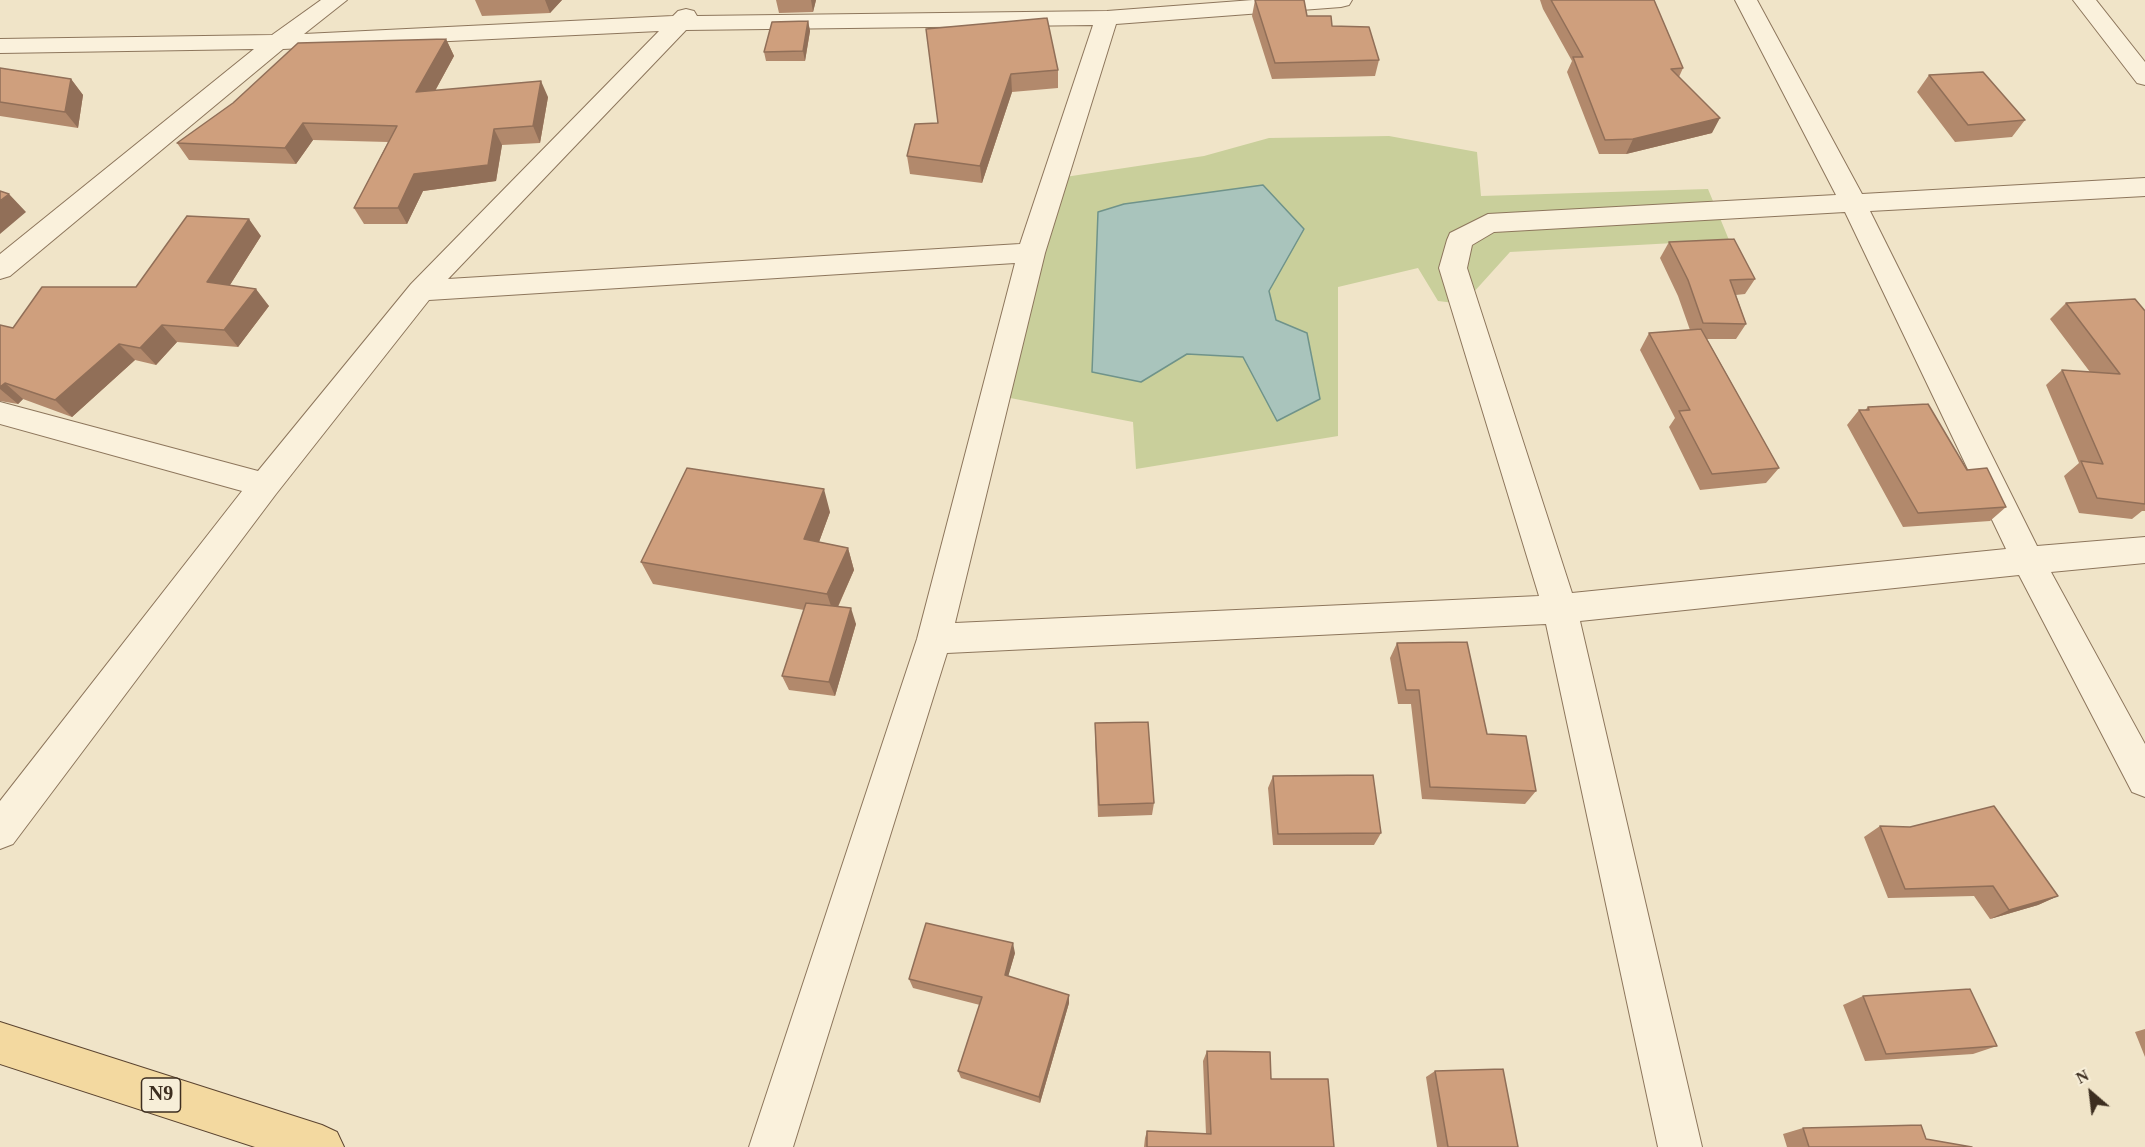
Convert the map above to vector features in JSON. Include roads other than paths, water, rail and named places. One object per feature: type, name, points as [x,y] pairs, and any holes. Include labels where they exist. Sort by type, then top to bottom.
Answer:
[{"type":"main road","name":"N9","points":[[0,1043],[322,1147]]},
{"type":"street","points":[[0,269],[278,42],[336,0]]},
{"type":"street","points":[[0,831],[265,485],[421,291],[703,0]]},
{"type":"street","points":[[0,46],[278,42],[679,23],[1107,18],[1341,0]]},
{"type":"street","points":[[1746,0],[1854,204],[2028,560],[2145,780]]},
{"type":"street","points":[[2084,0],[2145,78]]},
{"type":"street","points":[[771,1147],[934,639],[1031,253],[1107,18]]},
{"type":"street","points":[[1680,1147],[1560,609],[1453,268],[1460,240],[1488,223],[2145,187]]},
{"type":"street","points":[[421,291],[1031,253]]},
{"type":"street","points":[[0,413],[265,485]]},
{"type":"street","points":[[934,639],[1560,609],[2145,550]]},
{"type":"water","points":[[1263,185],[1304,229],[1269,291],[1276,320],[1307,333],[1320,399],[1277,421],[1243,357],[1187,354],[1141,382],[1092,372],[1098,212],[1124,204]]}]
